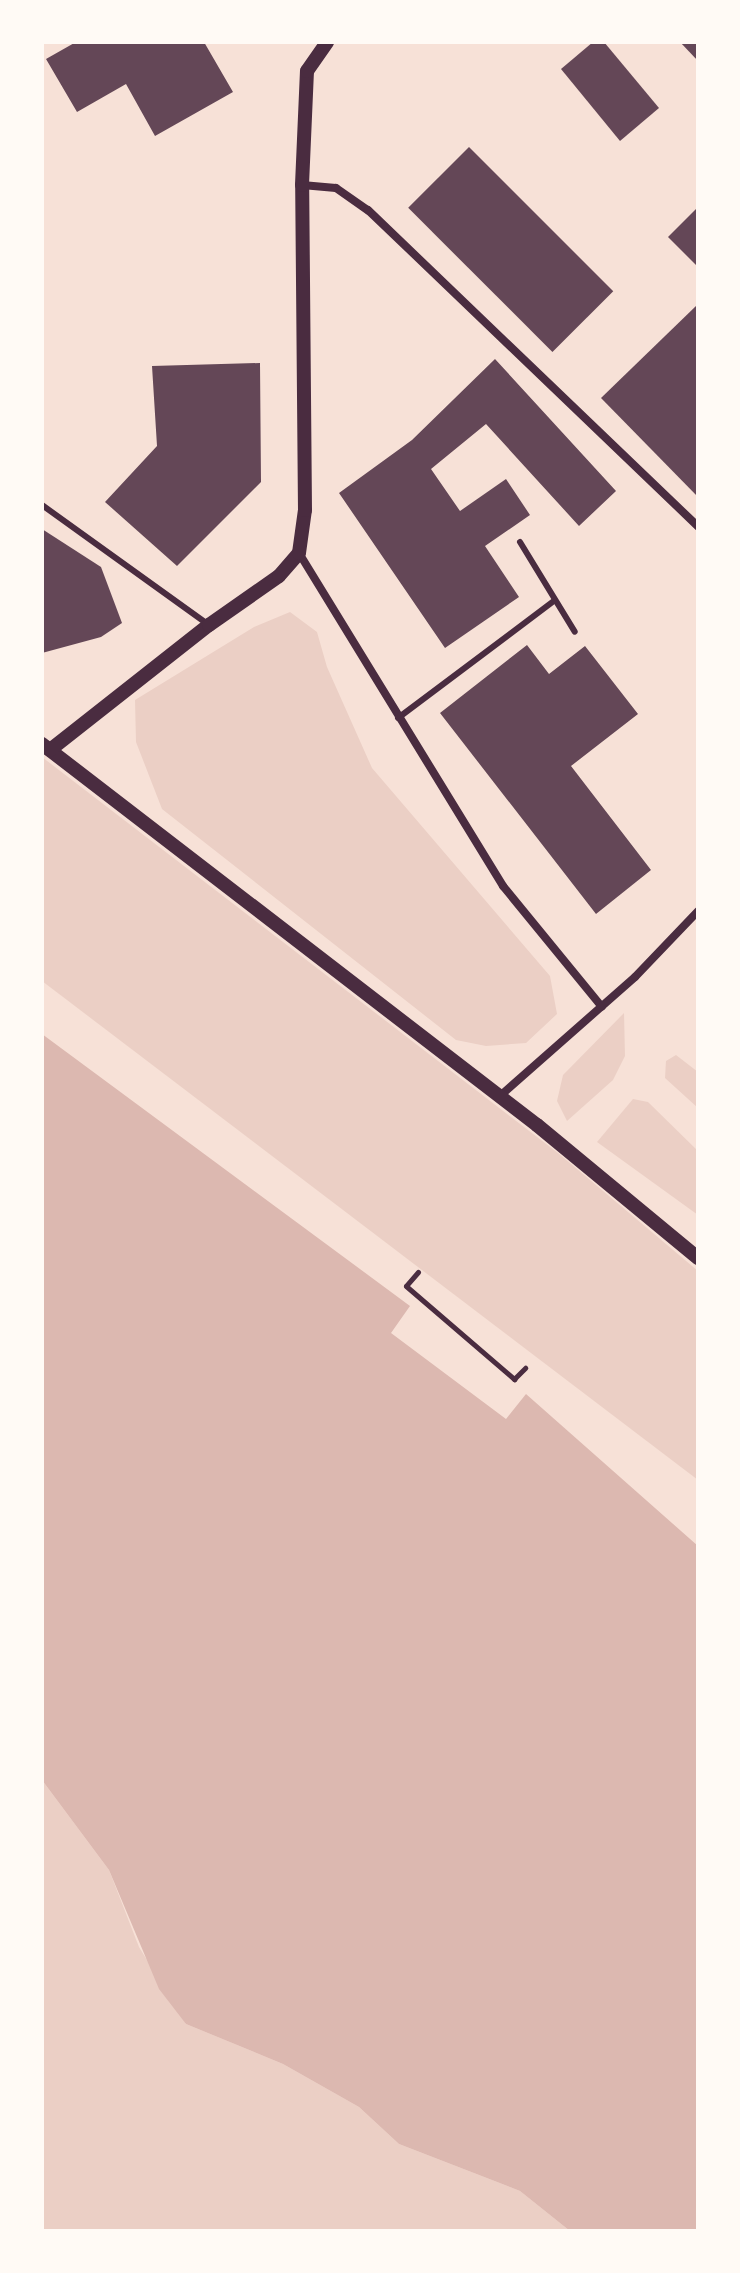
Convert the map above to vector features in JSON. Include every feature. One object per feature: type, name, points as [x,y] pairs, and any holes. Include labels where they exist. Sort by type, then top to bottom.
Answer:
[{"type":"street","points":[[327,42],[307,71],[302,185],[305,510],[299,553],[279,576],[46,747],[500,1096],[698,1258]]},
{"type":"street","points":[[302,185],[336,188],[368,210],[698,527]]},
{"type":"street","points":[[299,553],[503,886],[602,1007]]},
{"type":"street","points":[[500,1096],[602,1007],[698,911]]},
{"type":"lane","points":[[42,505],[209,625]]},
{"type":"lane","points":[[520,542],[575,632]]},
{"type":"lane","points":[[398,718],[554,601]]},
{"type":"path","points":[[418,1272],[406,1286],[514,1379],[525,1368]]},
{"type":"shaded area","points":[[290,612],[317,632],[327,667],[372,768],[550,976],[557,1014],[526,1043],[486,1046],[456,1040],[162,809],[136,742],[135,700],[254,627]]},
{"type":"shaded area","points":[[42,757],[558,1153],[698,1271],[698,1480],[42,981]]},
{"type":"shaded area","points":[[624,1013],[625,1056],[613,1080],[567,1121],[557,1101],[563,1075]]},
{"type":"shaded area","points":[[42,1034],[410,1306],[391,1333],[506,1419],[526,1394],[698,1546],[698,2231],[570,2231],[520,2191],[399,2144],[359,2107],[283,2064],[186,2024],[159,1989],[109,1870],[42,1780]]},
{"type":"shaded area","points":[[676,1055],[698,1072],[698,1108],[665,1078],[666,1061]]},
{"type":"shaded area","points":[[633,1099],[648,1102],[698,1151],[698,1215],[597,1142]]},
{"type":"shaded area","points":[[42,1780],[109,1870],[139,1947],[186,2024],[283,2064],[359,2107],[399,2144],[520,2191],[570,2231],[42,2231]]},
{"type":"building","points":[[76,42],[204,42],[233,92],[155,136],[126,84],[77,112],[46,59]]},
{"type":"building","points":[[593,42],[604,42],[659,108],[620,141],[561,69]]},
{"type":"building","points":[[680,42],[698,42],[698,61]]},
{"type":"building","points":[[469,147],[613,291],[552,352],[408,208]]},
{"type":"building","points":[[698,207],[698,267],[668,237]]},
{"type":"building","points":[[698,307],[698,497],[601,398]]},
{"type":"building","points":[[495,359],[616,491],[579,526],[486,424],[431,469],[460,511],[506,479],[530,515],[485,546],[519,597],[445,648],[339,493],[412,440]]},
{"type":"building","points":[[260,363],[261,482],[177,566],[105,502],[157,446],[152,366]]},
{"type":"building","points":[[42,529],[101,567],[122,623],[101,637],[42,653]]},
{"type":"building","points":[[527,645],[549,674],[585,646],[638,714],[571,766],[651,870],[596,914],[440,713]]}]
